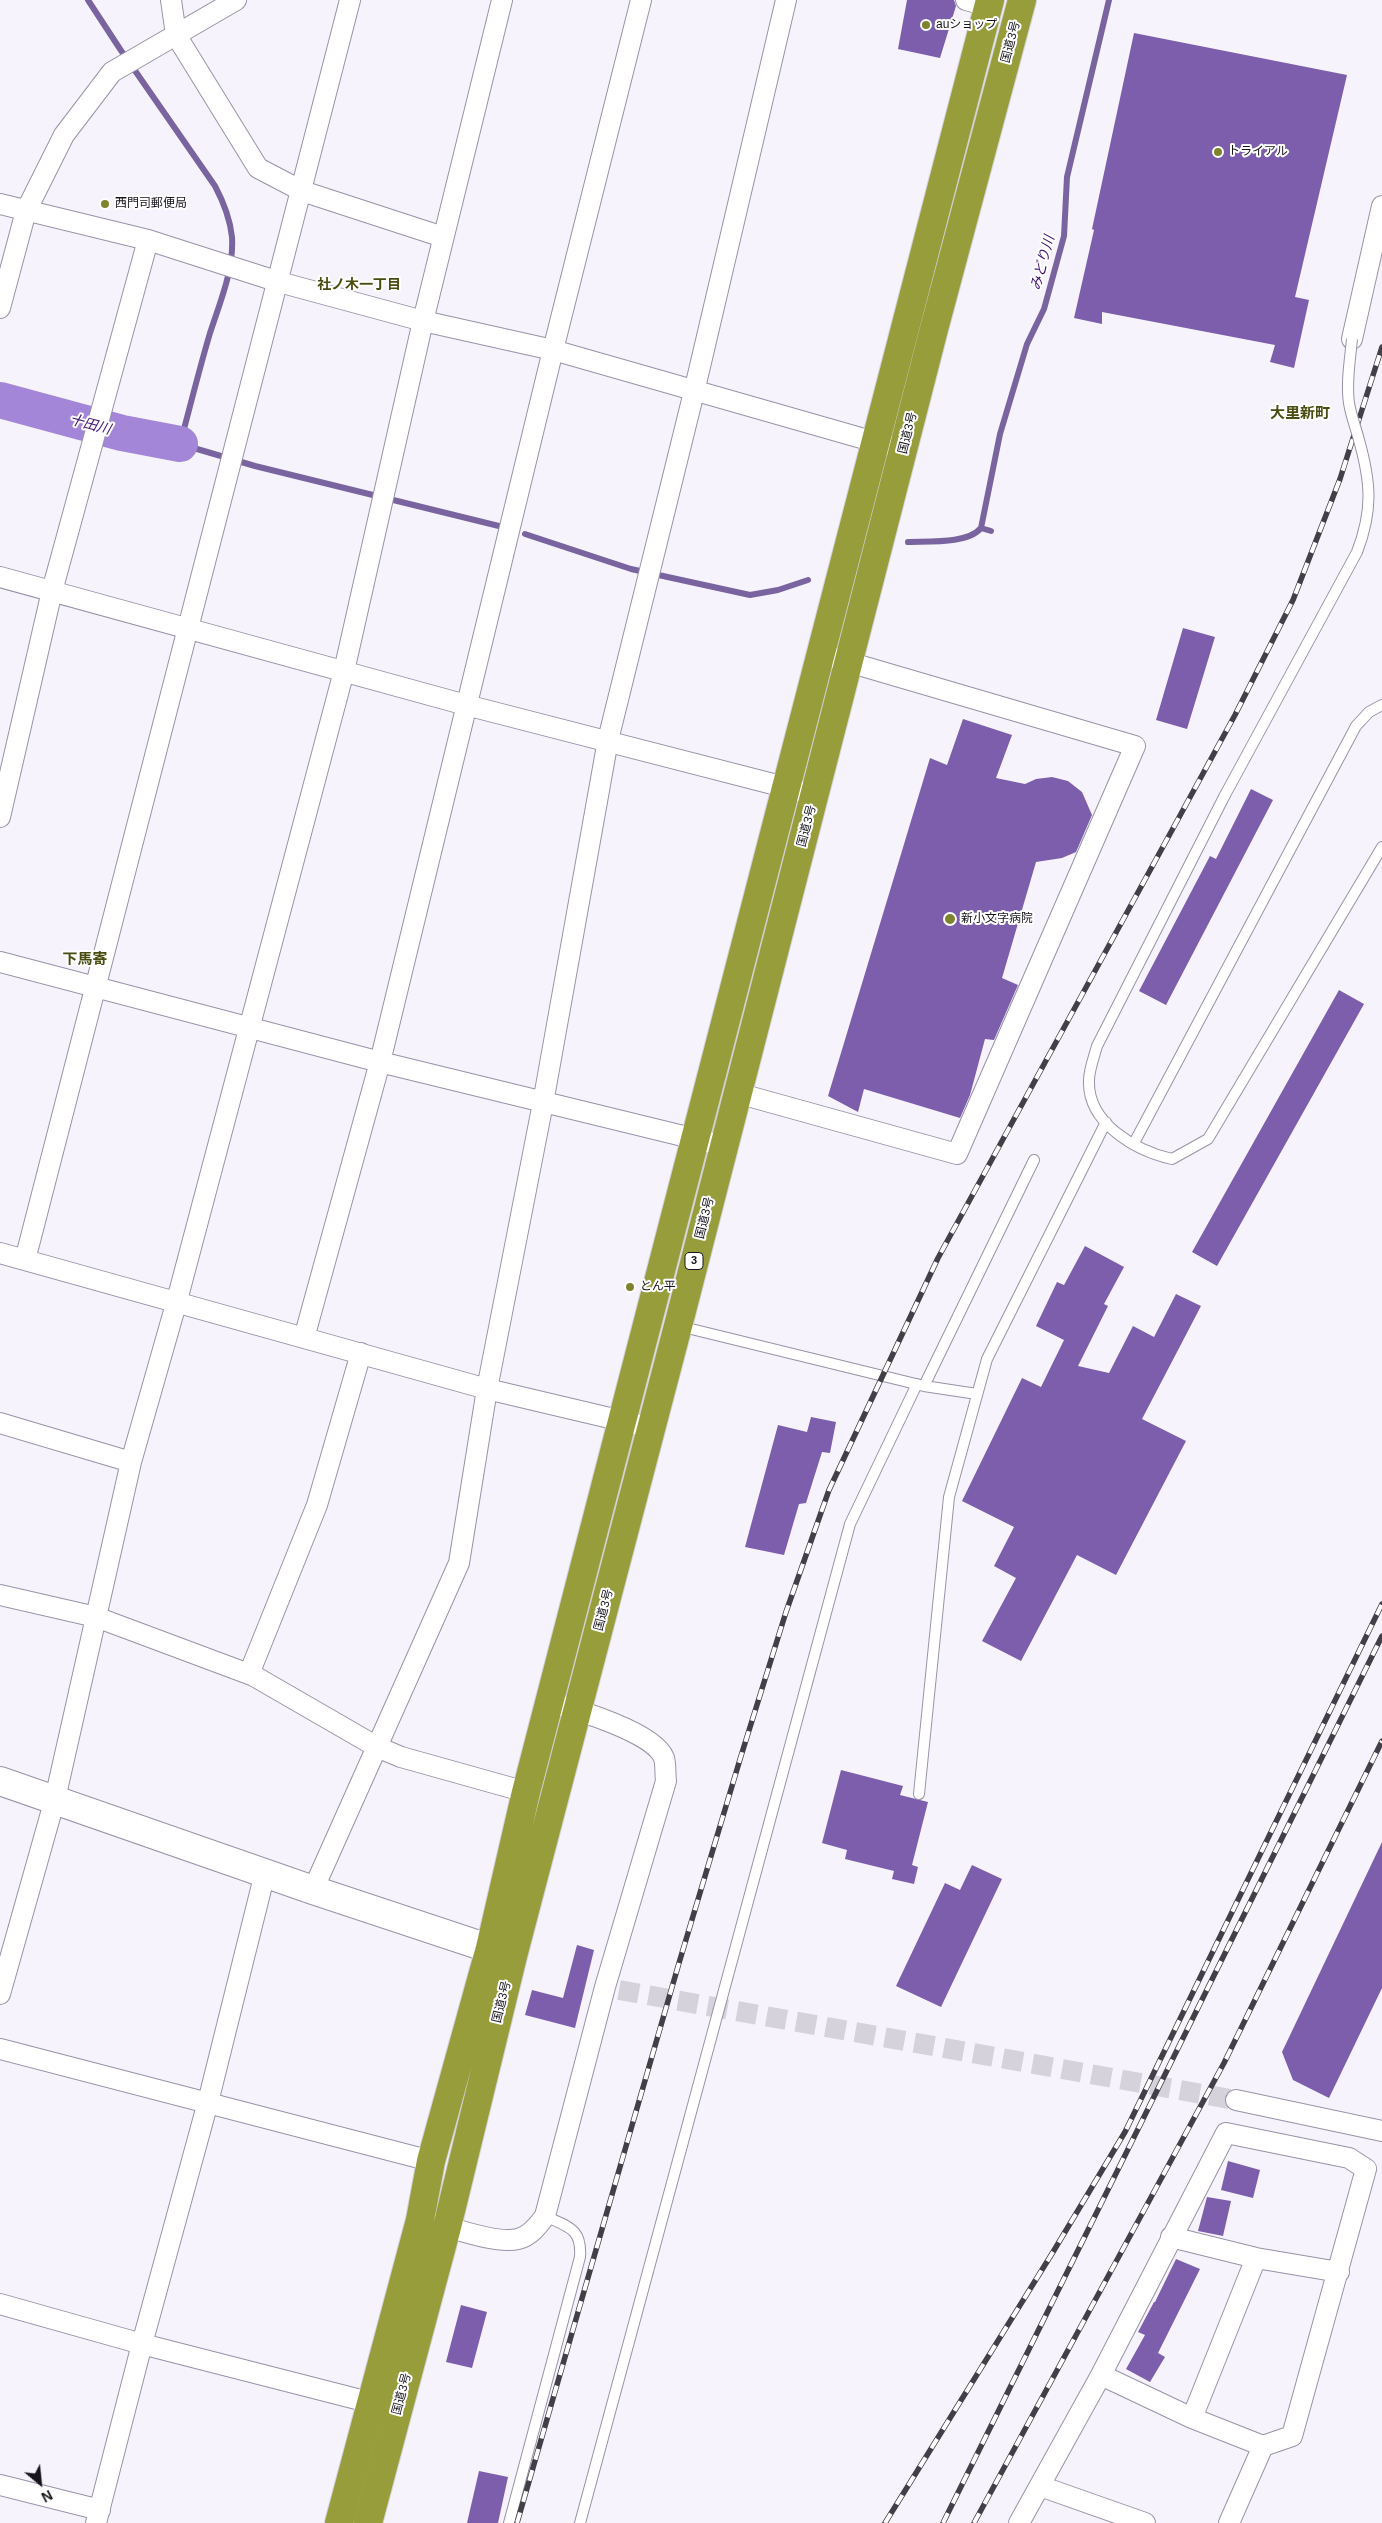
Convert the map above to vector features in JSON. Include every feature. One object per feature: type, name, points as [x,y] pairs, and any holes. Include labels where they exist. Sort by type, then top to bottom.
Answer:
[{"type":"highway","name":"国道3号","points":[[338,2523],[369,2402],[420,2220],[430,2161],[501,1952],[578,1710],[903,450],[1022,0]]},
{"type":"highway","name":"国道3号","points":[[368,2523],[447,2226],[501,1952],[526,1792],[874,443],[981,2]]},
{"type":"street","points":[[171,0],[176,35],[258,168],[302,190],[443,237]]},
{"type":"street","points":[[0,308],[26,211],[64,135],[112,72],[236,0]]},
{"type":"street","points":[[25,1260],[350,0]]},
{"type":"street","points":[[0,1994],[55,1799],[131,1462],[176,1304],[344,671],[422,321],[502,0]]},
{"type":"street","points":[[304,1338],[380,1062],[553,350],[641,0]]},
{"type":"street","points":[[313,1890],[459,1563],[487,1389],[543,1103],[608,740],[694,392],[786,0]]},
{"type":"street","points":[[0,204],[148,240],[278,282],[422,321],[553,350],[694,392],[903,450]]},
{"type":"street","points":[[1352,339],[1382,206]]},
{"type":"street","points":[[0,817],[52,591],[148,240]]},
{"type":"street","points":[[0,577],[466,705],[608,740],[815,795]]},
{"type":"street","points":[[737,1093],[957,1154],[1135,746],[820,654]]},
{"type":"street","points":[[0,962],[380,1062],[724,1146]]},
{"type":"street","points":[[0,1254],[487,1389],[652,1428]]},
{"type":"street","points":[[249,1674],[317,1505],[361,1353]]},
{"type":"street","points":[[0,1423],[131,1462]]},
{"type":"street","points":[[0,1594],[96,1617],[249,1674],[376,1747],[401,1757],[526,1792]]},
{"type":"street","points":[[420,2220],[506,2240],[520,2239],[530,2234],[545,2216],[612,1988],[666,1781],[664,1757],[646,1738],[578,1710],[550,1703]]},
{"type":"street","points":[[0,1781],[313,1890],[501,1952]]},
{"type":"street","points":[[0,2485],[98,2517],[142,2344],[208,2102],[265,1873]]},
{"type":"street","points":[[0,2048],[430,2161]]},
{"type":"street","points":[[1236,2100],[1382,2131]]},
{"type":"street","points":[[1019,2523],[1101,2375],[1226,2133],[1350,2158],[1366,2169],[1292,2436],[1264,2446],[1192,2418],[1101,2375]]},
{"type":"street","points":[[1171,2238],[1256,2258],[1339,2272]]},
{"type":"street","points":[[1192,2418],[1256,2258]]},
{"type":"street","points":[[0,2304],[142,2344],[398,2410]]},
{"type":"street","points":[[1230,2523],[1264,2446]]},
{"type":"street","points":[[1040,2486],[1145,2523]]},
{"type":"lane","points":[[1352,339],[1347,378],[1349,405],[1367,468],[1370,496],[1366,528],[1357,552],[1225,795],[1097,1046],[1089,1080],[1094,1106],[1112,1130],[1153,1154],[1172,1159],[1208,1139],[1382,847]]},
{"type":"lane","points":[[1134,1144],[1356,726],[1369,712],[1382,705]]},
{"type":"lane","points":[[919,1794],[949,1497],[977,1394],[987,1359],[1106,1122]]},
{"type":"lane","points":[[580,2523],[850,1524],[1034,1160]]},
{"type":"lane","points":[[678,1326],[921,1385],[977,1394]]},
{"type":"lane","points":[[509,2523],[580,2257],[581,2242],[573,2230],[545,2216]]},
{"type":"building","name":"auショップ","points":[[907,0],[954,0],[956,6],[940,58],[898,49]]},
{"type":"building","name":"トライアル","points":[[1134,33],[1347,75],[1295,297],[1309,300],[1294,368],[1270,362],[1275,345],[1102,312],[1102,324],[1074,318]]},
{"type":"building","points":[[1183,628],[1215,637],[1187,729],[1156,720]]},
{"type":"building","name":"新小文字病院","points":[[963,719],[1012,735],[996,778],[1025,784],[1036,779],[1052,777],[1068,781],[1082,792],[1092,815],[1076,852],[1062,858],[1036,862],[1002,978],[1018,985],[994,1040],[985,1039],[970,1095],[960,1118],[864,1089],[858,1112],[828,1096],[930,758],[947,765]]},
{"type":"building","points":[[1251,789],[1273,800],[1166,1005],[1139,991],[1210,856],[1216,859]]},
{"type":"building","points":[[1339,990],[1364,1004],[1217,1266],[1192,1252]]},
{"type":"building","points":[[1085,1246],[1124,1267],[1104,1304],[1108,1306],[1078,1366],[1109,1373],[1133,1326],[1154,1337],[1176,1294],[1201,1306],[1142,1419],[1186,1441],[1116,1575],[1077,1555],[1021,1661],[982,1641],[1016,1578],[994,1566],[1014,1527],[962,1501],[1022,1378],[1041,1387],[1064,1340],[1036,1326],[1057,1282],[1064,1285]]},
{"type":"building","points":[[811,1417],[836,1422],[830,1453],[822,1452],[806,1503],[799,1504],[784,1555],[745,1547],[778,1425],[807,1432]]},
{"type":"building","points":[[841,1770],[903,1786],[900,1795],[928,1802],[912,1865],[918,1867],[914,1884],[892,1879],[894,1871],[845,1859],[847,1850],[822,1843]]},
{"type":"building","points":[[1382,1842],[1382,1988],[1329,2098],[1293,2080],[1282,2052]]},
{"type":"building","points":[[972,1865],[1002,1879],[941,2007],[896,1986],[945,1883],[960,1890]]},
{"type":"building","points":[[577,1945],[594,1950],[575,2028],[525,2015],[532,1990],[563,1998]]},
{"type":"building","points":[[1228,2161],[1260,2170],[1253,2198],[1221,2190]]},
{"type":"building","points":[[1207,2197],[1231,2201],[1223,2236],[1198,2231]]},
{"type":"building","points":[[1176,2259],[1200,2269],[1158,2353],[1165,2357],[1150,2382],[1126,2369],[1145,2335],[1138,2332]]},
{"type":"building","points":[[461,2305],[487,2312],[472,2368],[446,2362]]},
{"type":"building","points":[[479,2471],[508,2477],[498,2523],[467,2523]]},
{"type":"waterway","points":[[88,0],[215,186],[230,223],[232,249],[229,274],[210,333],[180,444],[255,466],[507,528]]},
{"type":"waterway","name":"みどり川","points":[[908,542],[957,539],[967,537],[981,528],[1000,434],[1027,344],[1044,309],[1064,236],[1067,177],[1109,0]]},
{"type":"waterway","name":"十田川","points":[[0,400],[122,433],[180,444]]},
{"type":"waterway","points":[[981,528],[991,531]]},
{"type":"waterway","points":[[525,534],[631,569],[750,595],[778,590],[808,580]]},
{"type":"tunnel","points":[[619,1990],[1236,2100]]},
{"type":"railway","points":[[517,2523],[741,1756],[786,1612],[829,1490],[938,1258],[1235,715],[1293,600],[1340,479],[1382,347]]},
{"type":"railway","points":[[885,2523],[1125,2132],[1382,1604]]},
{"type":"railway","points":[[943,2523],[1382,1636]]},
{"type":"railway","points":[[974,2523],[1224,2063],[1382,1741]]},
{"type":"place","name":"auショップ","points":[[926,25]]},
{"type":"place","name":"トライアル","points":[[1218,152]]},
{"type":"place","name":"西門司郵便局","points":[[105,204]]},
{"type":"place","name":"新小文字病院","points":[[950,919]]},
{"type":"place","name":"とん平","points":[[630,1287]]},
{"type":"district","name":"社ノ木一丁目","points":[[359,285]]},
{"type":"district","name":"大里新町","points":[[1300,414]]},
{"type":"district","name":"下馬寄","points":[[85,960]]}]
